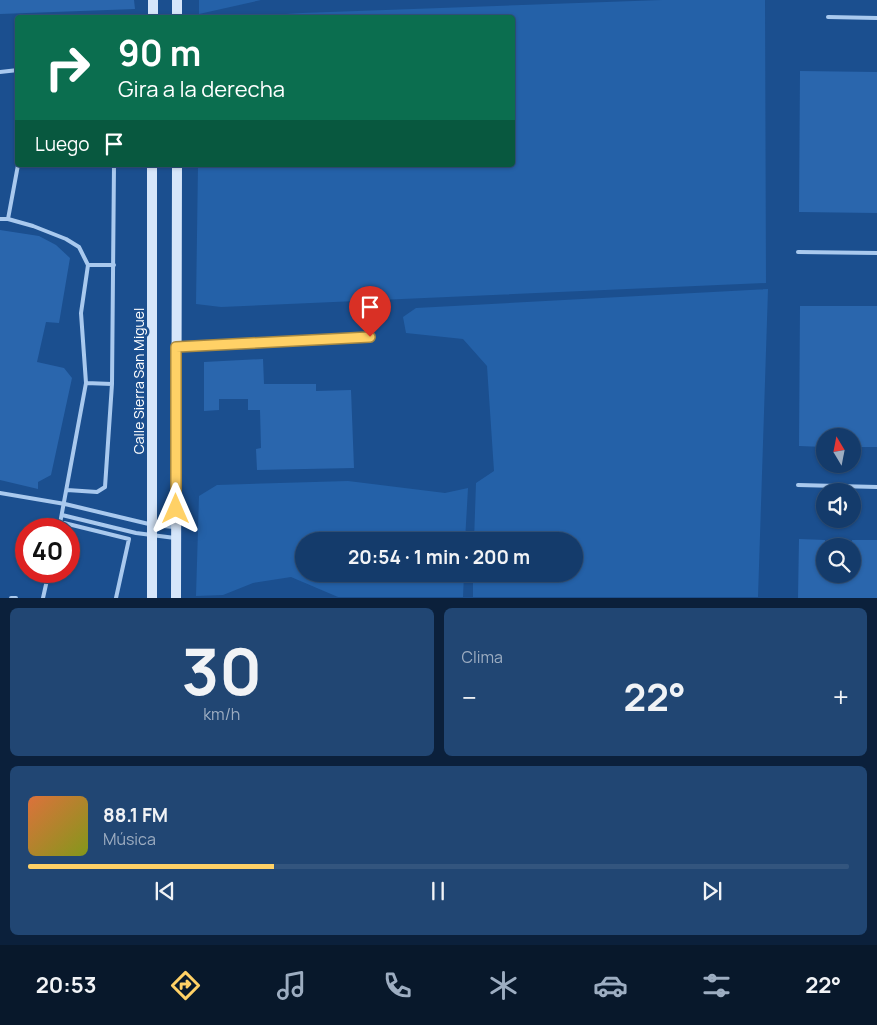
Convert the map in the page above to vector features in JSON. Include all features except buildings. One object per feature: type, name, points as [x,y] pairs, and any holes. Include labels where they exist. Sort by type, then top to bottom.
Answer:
[{"type":"street","points":[[153,0],[153,15]]},
{"type":"street","points":[[177,0],[177,15]]},
{"type":"street","name":"Calle Sierra San Miguel","points":[[152,167],[152,598]]},
{"type":"street","points":[[176,598],[177,167]]},
{"type":"lane","points":[[828,17],[877,18]]},
{"type":"lane","points":[[0,72],[15,70]]},
{"type":"lane","points":[[8,219],[18,167]]},
{"type":"lane","points":[[67,490],[97,492],[105,487],[112,384],[114,167]]},
{"type":"lane","points":[[0,219],[8,219],[66,239],[79,247],[88,265],[81,313],[86,383],[61,518]]},
{"type":"lane","points":[[798,252],[877,253]]},
{"type":"lane","points":[[88,265],[114,265]]},
{"type":"lane","points":[[176,347],[370,337]]},
{"type":"lane","points":[[86,383],[112,384]]},
{"type":"lane","points":[[798,485],[877,487]]},
{"type":"lane","points":[[0,493],[65,504],[152,530],[176,533]]},
{"type":"lane","points":[[62,514],[176,533]]},
{"type":"lane","points":[[80,527],[129,539],[116,598]]},
{"type":"lane","points":[[43,598],[46,583]]},
{"type":"lane","points":[[11,598],[16,598]]},
{"type":"shaded area","points":[[199,0],[261,0],[199,14]]},
{"type":"shaded area","points":[[662,0],[765,0],[766,283],[221,307],[196,304],[198,167],[515,167],[515,15],[271,15]]},
{"type":"shaded area","points":[[768,289],[758,597],[473,597],[473,582],[583,582],[583,532],[474,532],[476,483],[494,471],[487,366],[463,339],[406,333],[403,317],[416,308]]},
{"type":"shaded area","points":[[348,481],[445,493],[468,488],[466,532],[295,532],[295,579],[291,577],[253,583],[223,595],[196,596],[199,496],[217,485]]},
{"type":"shaded area","points":[[303,582],[464,582],[463,597],[338,597]]},
{"type":"route","points":[[176,509],[176,347],[370,337]]}]
